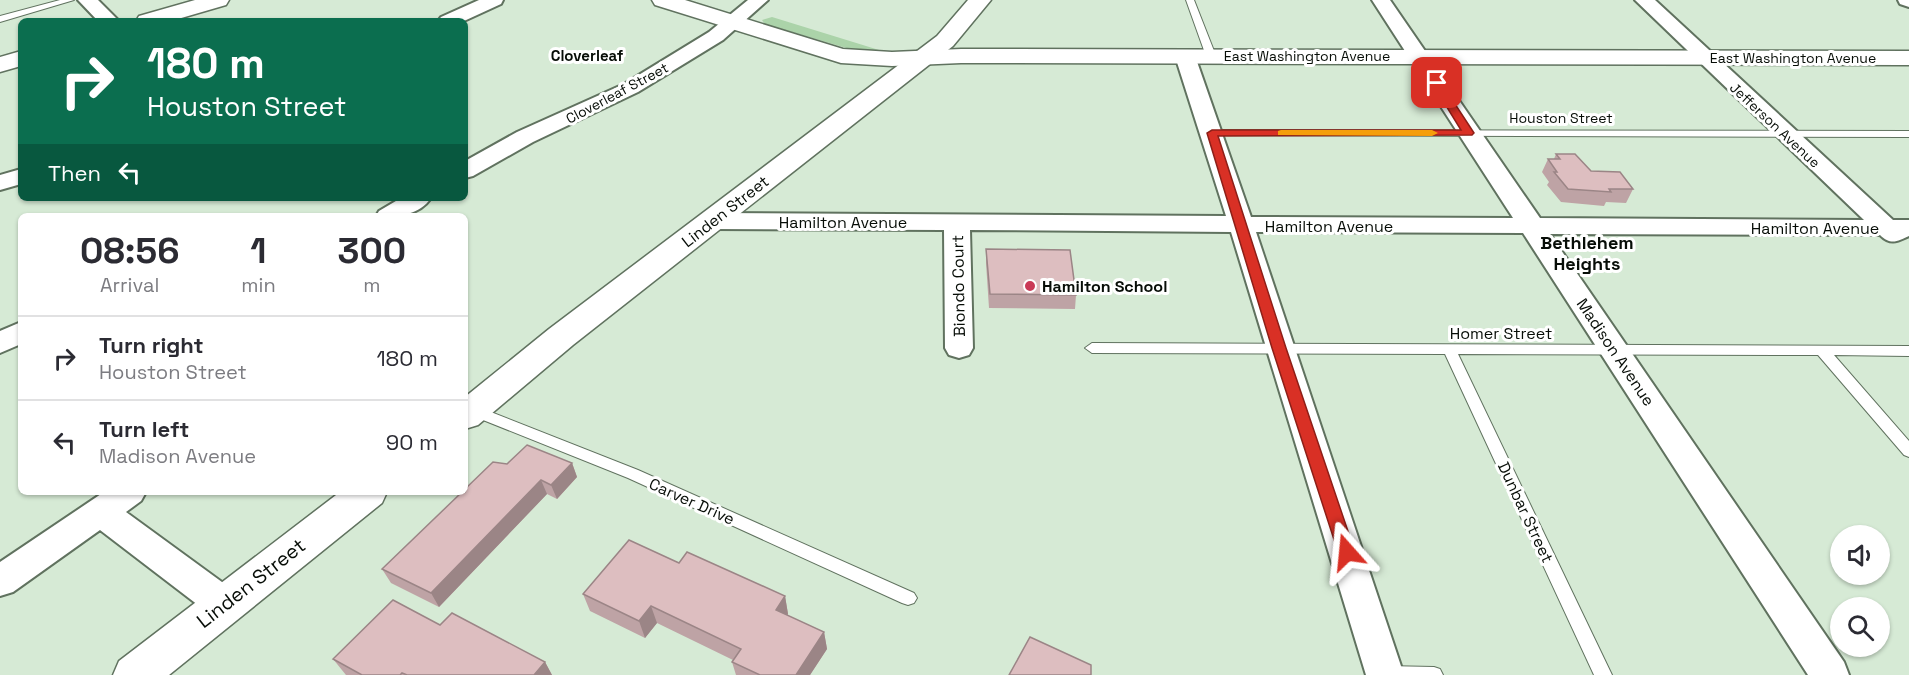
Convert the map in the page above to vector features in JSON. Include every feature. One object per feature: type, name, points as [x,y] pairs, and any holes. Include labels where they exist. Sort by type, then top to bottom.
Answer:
[{"type":"street","points":[[87,0],[106,18]]},
{"type":"street","points":[[157,18],[218,0]]},
{"type":"street","points":[[455,18],[494,0]]},
{"type":"street","name":"East Washington Avenue","points":[[663,0],[743,7],[841,56],[892,59],[1198,56],[1909,58]]},
{"type":"street","name":"Linden Street","points":[[469,413],[561,337],[945,41],[980,0]]},
{"type":"street","name":"Madison Avenue","points":[[1381,0],[1468,133],[1616,350],[1830,675]]},
{"type":"street","name":"Jefferson Avenue","points":[[1644,0],[1783,133],[1898,228],[1909,248]]},
{"type":"street","name":"Cloverleaf Street","points":[[468,169],[525,137],[631,88],[716,36],[743,7]]},
{"type":"street","points":[[1198,56],[1212,133],[1385,675]]},
{"type":"street","points":[[0,64],[18,59]]},
{"type":"street","points":[[0,183],[18,177]]},
{"type":"street","points":[[393,213],[414,201]]},
{"type":"street","name":"Hamilton Avenue","points":[[713,221],[1533,228],[1898,228]]},
{"type":"street","name":"Biondo Court","points":[[957,223],[959,348]]},
{"type":"street","points":[[0,344],[18,334]]},
{"type":"street","points":[[0,581],[125,495]]},
{"type":"street","name":"Linden Street","points":[[135,675],[364,495]]},
{"type":"street","points":[[101,512],[224,604]]},
{"type":"lane","points":[[0,19],[70,0]]},
{"type":"lane","points":[[1190,0],[1198,56]]},
{"type":"lane","name":"Houston Street","points":[[1212,133],[1909,134]]},
{"type":"lane","name":"Homer Street","points":[[1092,348],[1909,351]]},
{"type":"lane","name":"Dunbar Street","points":[[1449,349],[1603,675]]},
{"type":"lane","points":[[1822,351],[1909,452]]},
{"type":"lane","name":"Carver Drive","points":[[469,413],[633,474],[908,598]]},
{"type":"lane","points":[[1385,675],[1434,675]]},
{"type":"green space","points":[[772,17],[889,55],[870,55],[765,24],[762,20]]},
{"type":"building","points":[[1556,154],[1575,154],[1591,171],[1620,172],[1633,189],[1609,189],[1611,192],[1568,189],[1554,172],[1557,172],[1548,159],[1560,159]]},
{"type":"building","name":"Hamilton School","points":[[986,249],[1070,250],[1076,295],[990,294]]},
{"type":"building","points":[[527,445],[572,463],[551,485],[541,480],[431,593],[382,569],[459,495],[468,495],[468,486],[493,462],[507,464]]},
{"type":"building","points":[[629,540],[679,563],[687,552],[785,596],[776,610],[824,632],[796,675],[760,675],[732,662],[741,649],[651,606],[639,621],[583,594]]},
{"type":"building","points":[[393,600],[440,625],[452,613],[545,662],[534,675],[407,675],[402,673],[400,675],[362,675],[333,659]]},
{"type":"building","points":[[1030,637],[1091,665],[1091,675],[1009,675]]},
{"type":"slow traffic","points":[[1281,133],[1432,133]]},
{"type":"place","name":"Hamilton School","points":[[1030,286]]},
{"type":"district","name":"Cloverleaf","points":[[587,56]]},
{"type":"district","name":"Bethlehem Heights","points":[[1587,253]]},
{"type":"route","points":[[1347,552],[1279,348],[1212,133],[1468,133],[1437,83]]}]
